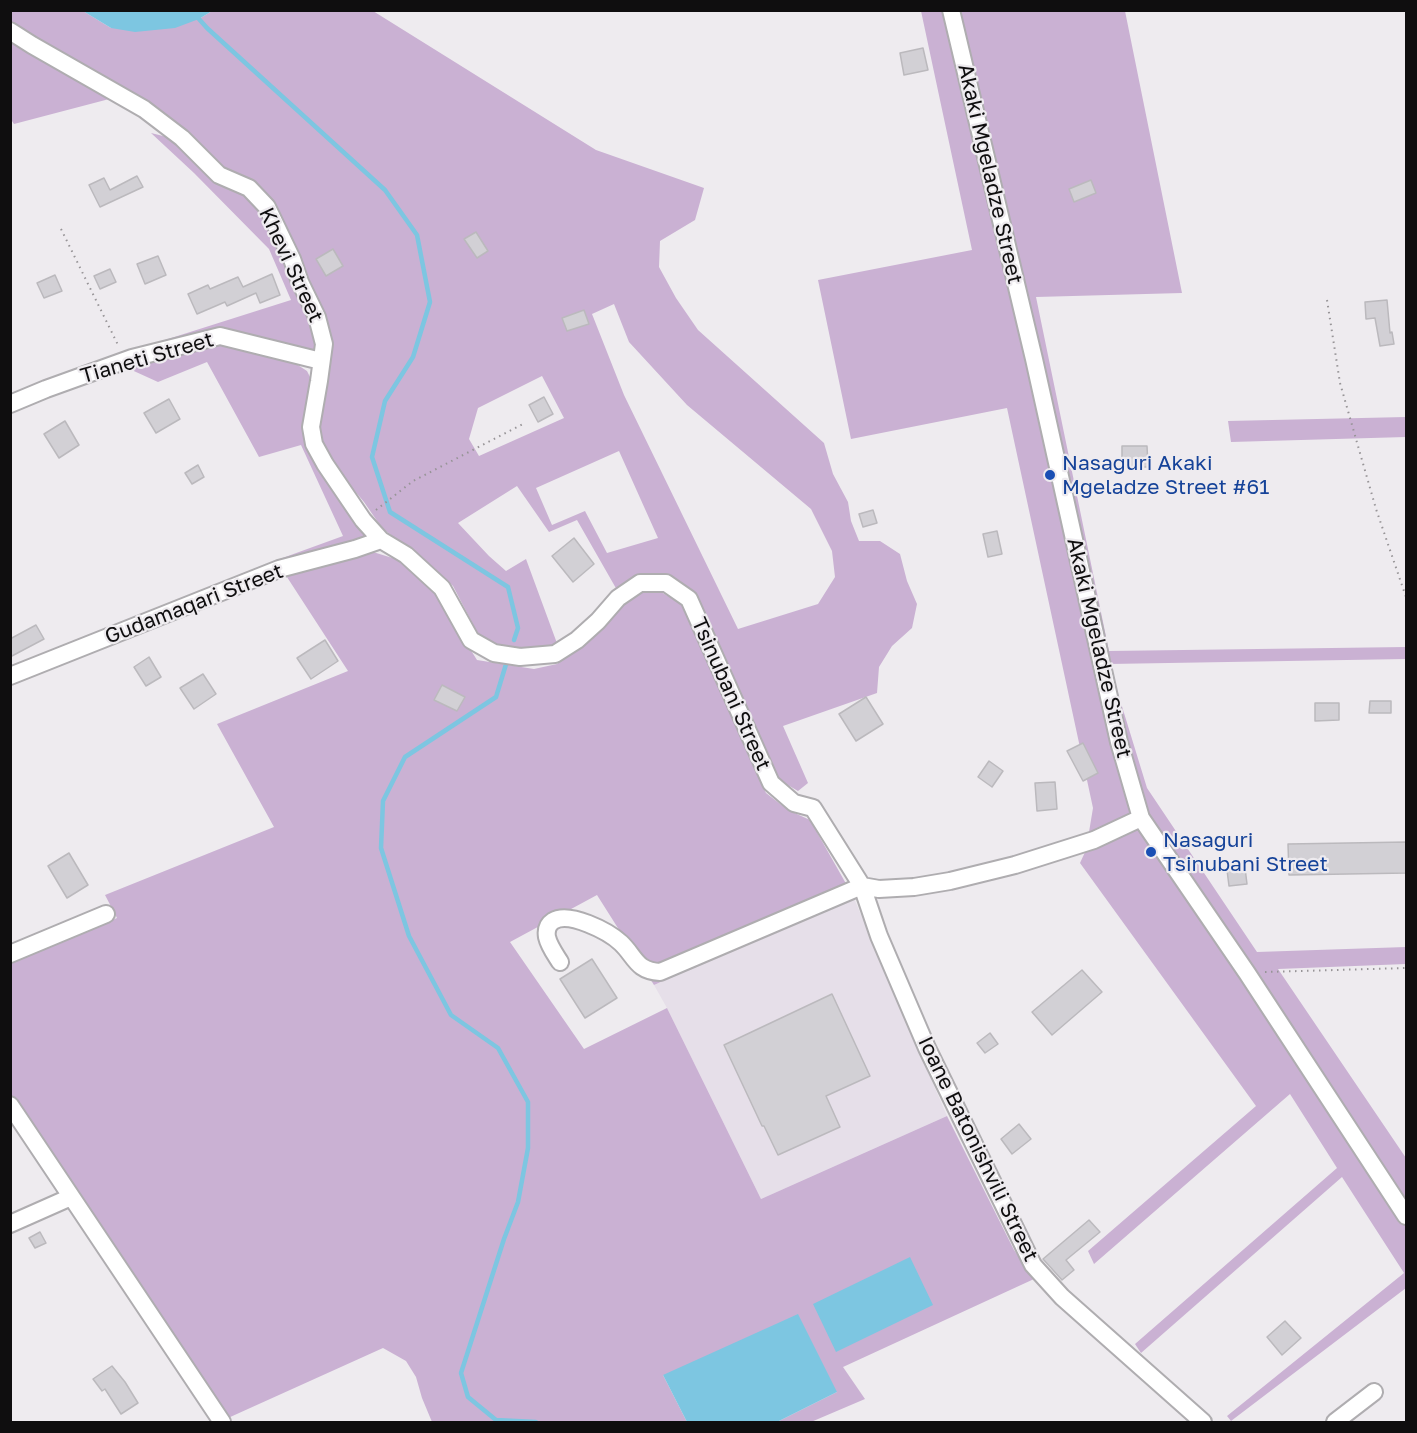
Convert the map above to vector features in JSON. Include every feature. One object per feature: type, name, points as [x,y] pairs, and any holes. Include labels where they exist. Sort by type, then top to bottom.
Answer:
[{"type":"street","name":"Akaki Mgeladze Street","points":[[951,10],[1034,359],[1119,742],[1141,818],[1247,973],[1407,1216]]},
{"type":"street","name":"Khevi Street","points":[[10,31],[144,109],[182,138],[219,175],[249,188],[267,207],[317,317],[324,344],[311,427],[314,444],[363,520],[381,540]]},
{"type":"street","name":"Tianeti Street","points":[[10,404],[125,361],[220,336],[321,361]]},
{"type":"street","name":"Gudamaqari Street","points":[[10,676],[279,570],[381,540]]},
{"type":"street","name":"Tsinubani Street","points":[[381,540],[406,555],[442,588],[471,640],[494,653],[520,657],[555,654],[577,640],[618,598],[640,583],[666,583],[674,588],[689,599],[771,783],[794,803],[813,808],[862,886]]},
{"type":"street","points":[[560,962],[548,943],[546,933],[549,923],[559,918],[585,923],[609,934],[621,943],[638,964],[650,972],[660,972],[862,886],[879,889],[914,887],[950,881],[1094,840],[1141,818]]},
{"type":"street","name":"Ioane Batonishvili Street","points":[[862,886],[879,936],[927,1048],[1033,1265],[1062,1297],[1203,1422]]},
{"type":"street","points":[[10,954],[106,914]]},
{"type":"street","points":[[10,1105],[222,1422]]},
{"type":"street","points":[[10,1224],[71,1197]]},
{"type":"street","points":[[1335,1422],[1374,1392]]},
{"type":"path","points":[[61,229],[125,361]]},
{"type":"path","points":[[1327,300],[1340,383],[1376,509],[1407,597]]},
{"type":"path","points":[[363,520],[413,481],[523,424]]},
{"type":"path","points":[[1247,973],[1407,968]]},
{"type":"shaded area","points":[[10,11],[83,11],[111,28],[199,19],[212,11],[373,11],[596,150],[704,188],[695,220],[660,241],[659,267],[676,298],[698,330],[824,443],[833,474],[848,502],[851,521],[859,541],[880,541],[900,554],[907,581],[917,604],[912,628],[892,646],[879,667],[877,693],[783,726],[808,783],[798,791],[774,777],[676,581],[653,574],[637,578],[617,590],[577,520],[549,532],[517,486],[458,523],[506,571],[526,559],[558,646],[529,652],[493,645],[478,634],[453,586],[382,528],[364,502],[328,459],[319,442],[317,420],[329,351],[278,215],[224,168],[11,26]],"holes":[[[614,304],[629,342],[687,405],[811,509],[832,551],[835,577],[818,604],[738,629],[624,395],[592,314]],[[542,376],[564,418],[479,456],[469,439],[478,408]],[[619,451],[658,538],[607,553],[585,511],[552,525],[536,488]]]},
{"type":"shaded area","points":[[921,11],[1125,11],[1182,293],[1036,297],[1109,651],[1406,647],[1406,659],[1109,664],[1147,788],[1257,952],[1406,947],[1406,964],[1278,969],[1406,1158],[1406,1288],[1231,1421],[1227,1416],[1404,1273],[1342,1177],[1141,1353],[1135,1344],[1337,1168],[1290,1094],[1094,1264],[1088,1251],[1256,1106],[1080,863],[1086,850],[1093,808],[1007,408],[851,439],[818,280],[972,250]]},
{"type":"shaded area","points":[[10,41],[74,79],[113,98],[14,124],[10,118]]},
{"type":"shaded area","points":[[151,133],[175,139],[263,208],[313,317],[317,355],[220,331],[127,352],[291,300],[269,249]]},
{"type":"shaded area","points":[[221,340],[290,360],[307,371],[315,387],[305,430],[366,534],[360,544],[282,562],[277,560],[343,536],[301,445],[259,457],[207,362],[158,382],[125,367]]},
{"type":"shaded area","points":[[1406,417],[1406,437],[1231,442],[1228,421]]},
{"type":"shaded area","points":[[373,552],[399,560],[426,579],[477,660],[534,669],[557,664],[605,624],[631,597],[645,591],[661,592],[681,604],[766,793],[788,810],[810,820],[853,896],[654,985],[597,895],[510,942],[584,1049],[667,1008],[761,1199],[947,1116],[1014,1250],[1034,1279],[843,1367],[865,1399],[811,1422],[777,1422],[837,1392],[663,1375],[687,1422],[432,1422],[416,1377],[406,1361],[383,1348],[228,1418],[11,1096],[10,963],[117,918],[105,895],[274,827],[217,724],[348,671],[285,574]]},
{"type":"shaded area","points":[[853,896],[947,1116],[761,1199],[654,985]]},
{"type":"water","points":[[212,10],[199,19],[175,28],[135,32],[111,28],[83,11]]},
{"type":"water","points":[[910,1257],[933,1305],[836,1352],[813,1304]]},
{"type":"water","points":[[798,1314],[837,1392],[777,1422],[687,1422],[663,1375]]},
{"type":"building","points":[[923,48],[928,70],[904,75],[900,53]]},
{"type":"building","points":[[137,176],[143,187],[100,207],[89,185],[104,178],[110,190]]},
{"type":"building","points":[[1091,180],[1096,193],[1074,202],[1069,189]]},
{"type":"building","points":[[476,232],[488,251],[477,258],[464,239]]},
{"type":"building","points":[[333,249],[343,266],[326,276],[316,259]]},
{"type":"building","points":[[158,256],[166,275],[145,284],[137,264]]},
{"type":"building","points":[[110,269],[116,282],[100,289],[94,276]]},
{"type":"building","points":[[272,274],[280,295],[260,303],[256,293],[227,306],[225,302],[197,314],[188,294],[208,285],[210,289],[238,277],[243,287]]},
{"type":"building","points":[[55,275],[62,291],[44,298],[37,283]]},
{"type":"building","points":[[1387,300],[1390,333],[1392,332],[1394,344],[1380,346],[1375,318],[1366,319],[1365,302]]},
{"type":"building","points":[[584,310],[589,324],[567,331],[562,318]]},
{"type":"building","points":[[544,397],[553,414],[538,422],[529,405]]},
{"type":"building","points":[[169,399],[180,419],[156,433],[144,413]]},
{"type":"building","points":[[65,421],[79,445],[59,458],[44,434]]},
{"type":"building","points":[[1122,446],[1147,446],[1148,467],[1122,467]]},
{"type":"building","points":[[198,465],[204,477],[192,484],[185,473]]},
{"type":"building","points":[[873,510],[877,523],[863,527],[859,514]]},
{"type":"building","points":[[997,531],[1002,554],[988,557],[983,534]]},
{"type":"building","points":[[574,538],[594,564],[573,582],[552,556]]},
{"type":"building","points":[[36,625],[44,639],[10,657],[10,639]]},
{"type":"building","points":[[325,640],[338,661],[311,679],[297,658]]},
{"type":"building","points":[[149,657],[161,677],[146,686],[134,667]]},
{"type":"building","points":[[203,674],[216,694],[194,709],[180,688]]},
{"type":"building","points":[[442,685],[465,697],[457,711],[434,700]]},
{"type":"building","points":[[866,697],[883,724],[856,741],[839,714]]},
{"type":"building","points":[[1370,701],[1391,701],[1391,713],[1369,713]]},
{"type":"building","points":[[1315,703],[1339,703],[1339,720],[1315,721]]},
{"type":"building","points":[[1083,743],[1098,773],[1083,781],[1067,751]]},
{"type":"building","points":[[989,761],[1003,771],[992,787],[978,777]]},
{"type":"building","points":[[1055,782],[1057,809],[1037,811],[1035,783]]},
{"type":"building","points":[[1407,842],[1407,873],[1289,875],[1288,844]]},
{"type":"building","points":[[69,853],[88,885],[67,898],[48,866]]},
{"type":"building","points":[[1245,868],[1247,884],[1229,886],[1227,870]]},
{"type":"building","points":[[592,959],[617,998],[585,1018],[560,979]]},
{"type":"building","points":[[1082,970],[1102,992],[1052,1035],[1032,1012]]},
{"type":"building","points":[[832,994],[870,1076],[826,1096],[840,1127],[778,1155],[724,1045]]},
{"type":"building","points":[[990,1033],[998,1044],[985,1053],[977,1043]]},
{"type":"building","points":[[1019,1124],[1031,1139],[1012,1154],[1001,1139]]},
{"type":"building","points":[[1089,1220],[1100,1232],[1066,1260],[1074,1270],[1062,1280],[1043,1259]]},
{"type":"building","points":[[40,1232],[46,1243],[35,1248],[29,1238]]},
{"type":"building","points":[[1285,1321],[1301,1338],[1282,1355],[1267,1337]]},
{"type":"building","points":[[112,1366],[138,1403],[121,1414],[105,1389],[102,1391],[93,1379]]},
{"type":"waterway","points":[[191,10],[207,28],[385,190],[417,235],[430,302],[413,357],[385,401],[372,457],[390,512],[508,587],[518,628],[514,640]]},
{"type":"waterway","points":[[507,661],[496,697],[405,757],[383,801],[381,848],[409,936],[451,1015],[498,1048],[528,1102],[528,1148],[518,1202],[461,1373],[468,1397],[496,1420],[536,1422]]},
{"type":"place","name":"Nasaguri Akaki Mgeladze Street #61","points":[[1050,475]]},
{"type":"place","name":"Nasaguri Tsinubani Street","points":[[1151,852]]}]
